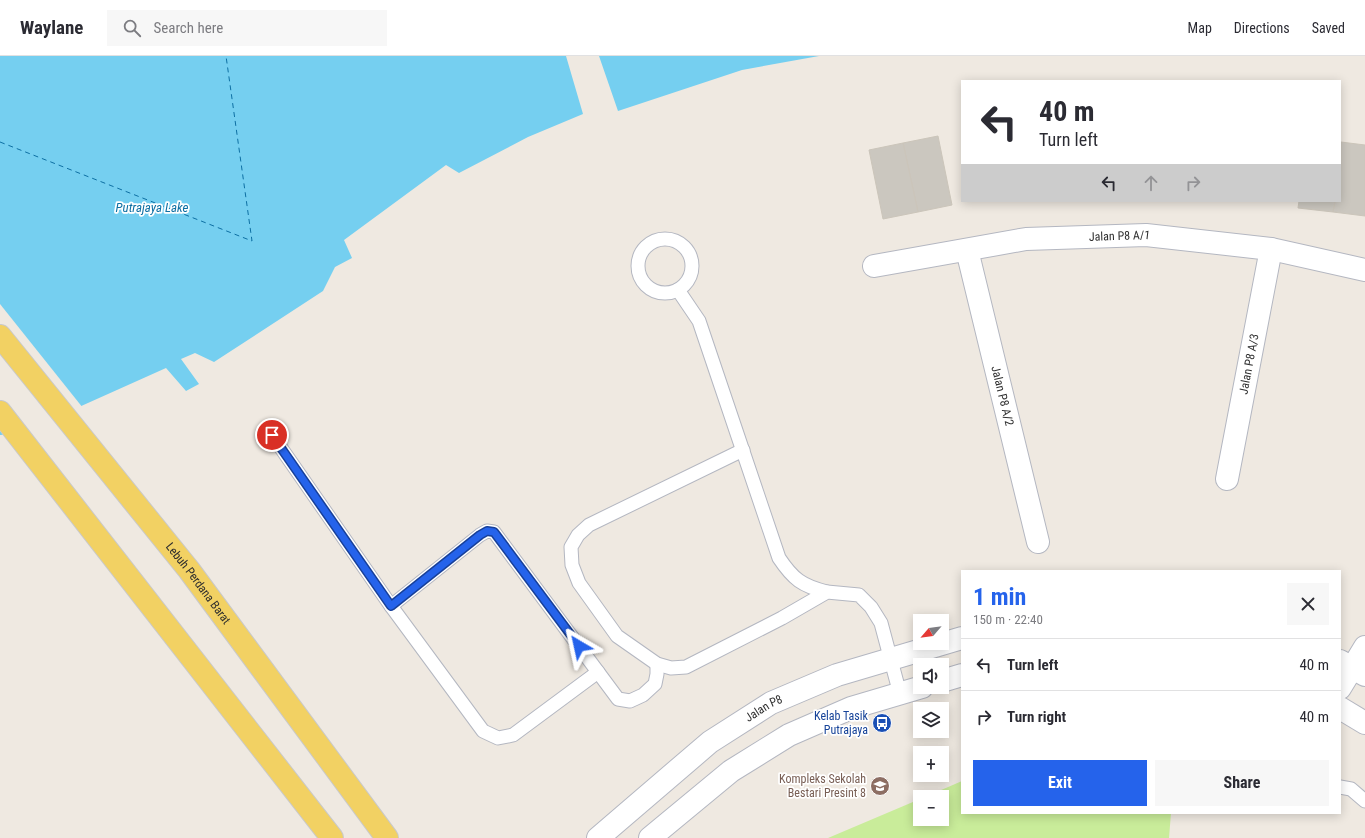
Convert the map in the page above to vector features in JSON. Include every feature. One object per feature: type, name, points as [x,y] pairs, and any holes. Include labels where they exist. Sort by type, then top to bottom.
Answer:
[{"type":"main road","name":"Lebuh Perdana Barat","points":[[0,336],[189,570],[386,838]]},
{"type":"main road","points":[[0,412],[332,838]]},
{"type":"street","name":"Jalan P8 A/1","points":[[874,266],[1026,239],[1146,236],[1271,249],[1365,270]]},
{"type":"street","name":"Jalan P8 A/3","points":[[1227,479],[1271,249]]},
{"type":"street","name":"Jalan P8 A/2","points":[[968,250],[1038,542]]},
{"type":"street","name":"Jalan P8","points":[[598,838],[710,742],[770,703],[837,675],[961,638]]},
{"type":"street","points":[[1341,686],[1365,647]]},
{"type":"street","points":[[949,679],[961,675]]},
{"type":"street","points":[[650,838],[731,771],[789,735],[851,708],[913,690]]},
{"type":"street","points":[[1341,709],[1365,723]]},
{"type":"lane","points":[[667,238],[677,241],[688,251],[692,265],[691,275],[686,284],[678,290],[669,293],[658,292],[650,288],[643,280],[639,271],[639,261],[642,252],[648,244],[667,238]]},
{"type":"lane","points":[[678,290],[699,321],[743,450],[757,497],[779,558],[787,571],[797,581],[811,588],[827,592],[859,595],[871,607],[881,623],[900,694]]},
{"type":"lane","points":[[272,435],[391,606],[483,731],[498,738],[513,735],[598,672]]},
{"type":"lane","points":[[743,450],[589,525],[578,535],[571,547],[572,565],[579,583],[617,636],[657,664],[671,668],[686,667],[782,618],[827,592]]},
{"type":"lane","points":[[391,606],[480,535],[487,531],[494,532],[618,699],[630,700],[642,694],[655,684],[657,664]]},
{"type":"lane","points":[[1341,788],[1351,789],[1365,801]]},
{"type":"green space","points":[[961,781],[961,814],[1171,814],[1169,838],[828,838],[913,802],[913,826],[949,826],[949,790],[941,790]]},
{"type":"water","name":"Putrajaya Lake","points":[[0,56],[566,56],[583,114],[528,137],[459,173],[446,165],[344,240],[352,258],[335,267],[323,291],[214,362],[195,353],[181,359],[199,384],[186,391],[166,368],[79,407],[45,432],[0,435]]},
{"type":"water","points":[[599,56],[819,56],[742,70],[618,111]]},
{"type":"pier","points":[[0,304],[83,408],[45,434],[5,437],[0,431]]},
{"type":"building","points":[[938,136],[952,205],[918,212],[903,143]]},
{"type":"building","points":[[1341,142],[1365,145],[1365,216],[1333,212],[1335,202],[1341,202]]},
{"type":"building","points":[[903,143],[918,212],[883,219],[869,150]]},
{"type":"building","points":[[1299,202],[1335,202],[1333,212],[1298,208]]},
{"type":"ferry route","points":[[0,142],[252,241],[226,56]]},
{"type":"place","name":"Kelab Tasik Putrajaya","points":[[882,723]]},
{"type":"place","name":"Kompleks Sekolah Bestari Presint 8","points":[[880,786]]},
{"type":"route","points":[[272,435],[391,606],[480,535],[487,531],[494,532],[579,646]]}]
